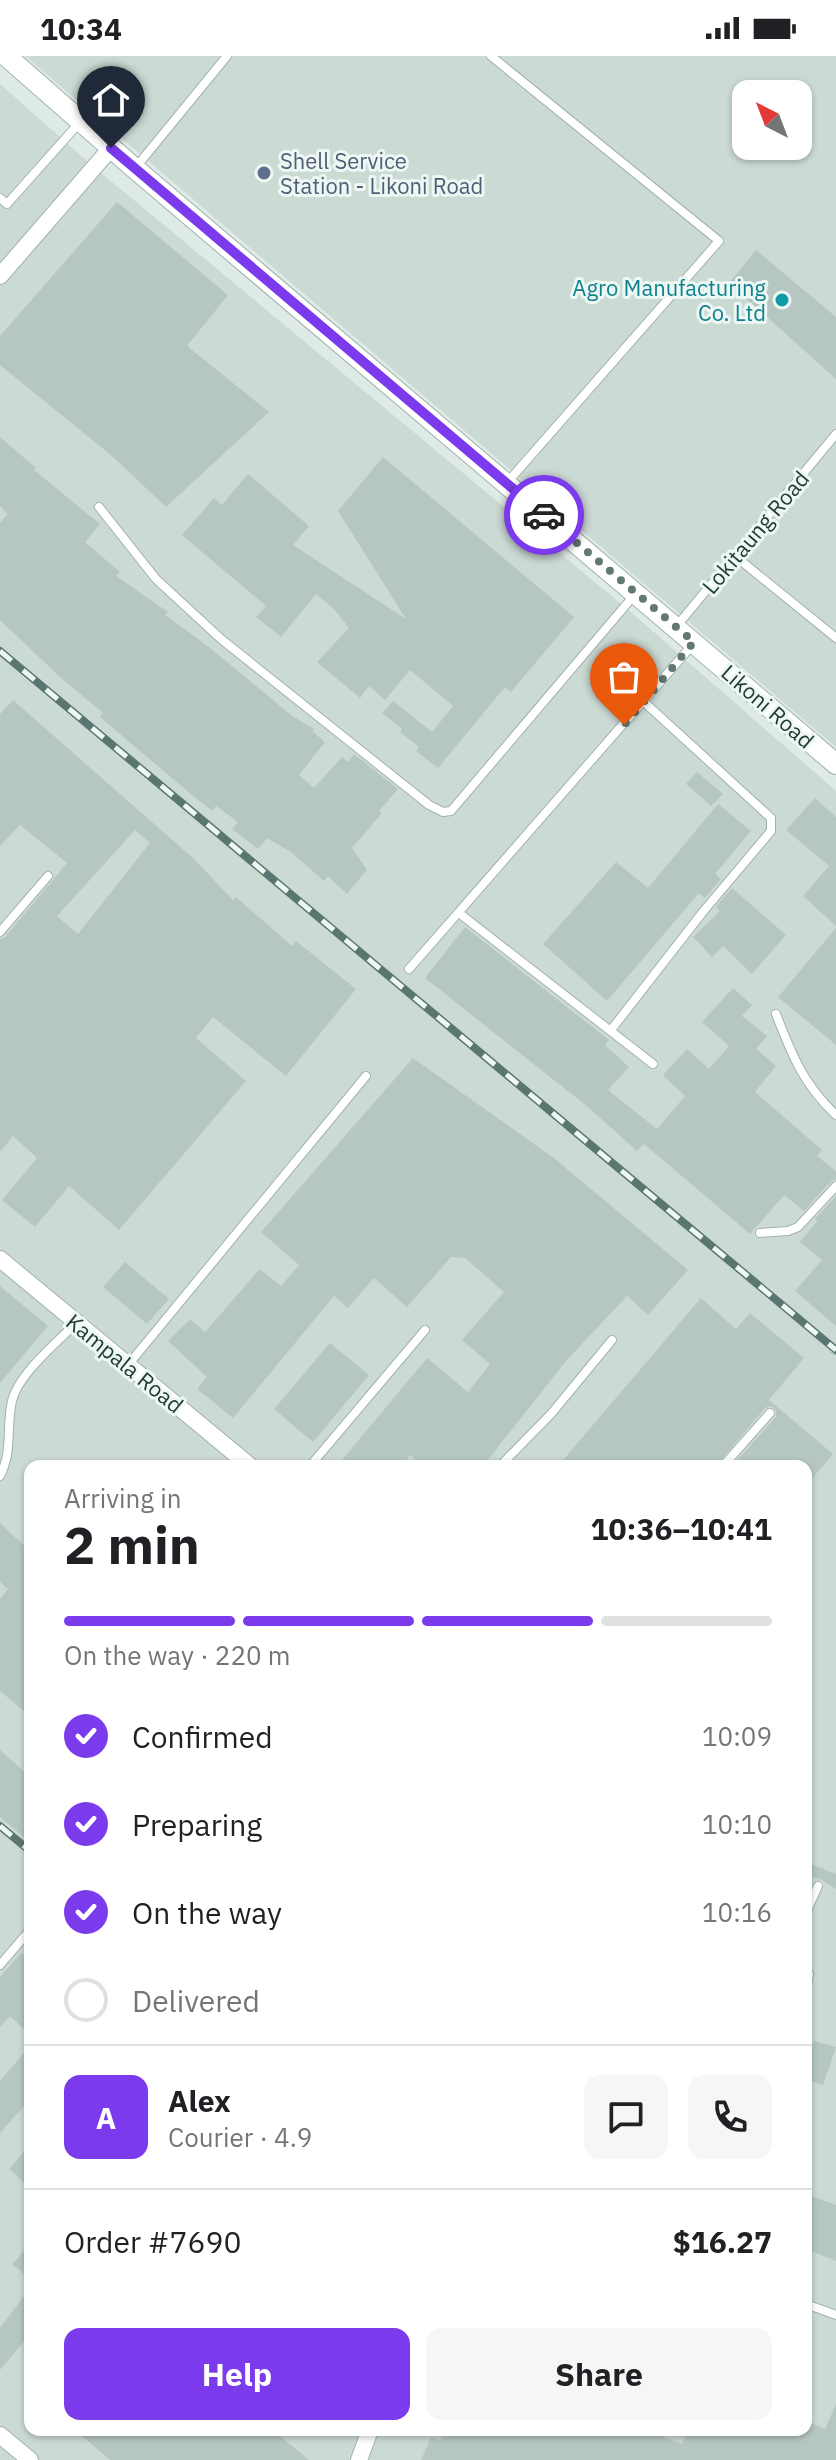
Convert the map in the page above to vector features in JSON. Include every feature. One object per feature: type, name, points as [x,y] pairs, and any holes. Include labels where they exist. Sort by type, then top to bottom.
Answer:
[{"type":"street","name":"Likoni Road","points":[[6,56],[111,148],[181,202],[836,754]]},
{"type":"street","name":"Likoni Road","points":[[18,56],[141,161],[181,202]]},
{"type":"street","points":[[0,276],[111,148]]},
{"type":"street","name":"Likoni Road","points":[[509,480],[836,764]]},
{"type":"street","name":"Kampala Road","points":[[0,1259],[243,1460]]},
{"type":"street","points":[[0,2435],[30,2460]]},
{"type":"street","points":[[359,2460],[368,2436]]},
{"type":"lane","points":[[141,161],[227,56]]},
{"type":"lane","points":[[491,56],[719,241],[509,480]]},
{"type":"lane","points":[[0,198],[7,204],[81,122]]},
{"type":"lane","name":"Lokitaung Road","points":[[680,622],[833,445],[836,434]]},
{"type":"lane","points":[[99,507],[156,579],[221,639],[429,805],[443,812],[451,811],[636,593]]},
{"type":"lane","points":[[735,556],[836,638]]},
{"type":"lane","points":[[409,969],[694,642]]},
{"type":"lane","points":[[611,1030],[771,831],[773,824],[771,818],[644,702]]},
{"type":"lane","points":[[0,932],[48,876]]},
{"type":"lane","points":[[459,913],[653,1064]]},
{"type":"lane","points":[[776,1014],[806,1082],[836,1115]]},
{"type":"lane","points":[[128,1365],[366,1076]]},
{"type":"lane","points":[[760,1233],[798,1227],[836,1186]]},
{"type":"lane","points":[[0,1476],[6,1463],[12,1401],[17,1387],[76,1323]]},
{"type":"lane","points":[[315,1460],[425,1330]]},
{"type":"lane","points":[[506,1460],[551,1414],[612,1340]]},
{"type":"lane","points":[[728,1460],[770,1413]]},
{"type":"lane","points":[[812,1900],[818,1886]]},
{"type":"lane","points":[[0,1965],[24,1937]]},
{"type":"lane","points":[[812,2306],[836,2315]]},
{"type":"shaded area","points":[[25,56],[836,56],[836,747]]},
{"type":"shaded area","points":[[0,84],[94,167],[632,613],[836,791],[836,2460],[0,2460]]},
{"type":"building","points":[[117,202],[228,295],[187,346],[269,412],[166,507],[112,456],[0,365],[0,336]]},
{"type":"building","name":"Agro Manufacturing Co. Ltd","points":[[756,250],[836,317],[836,379],[729,283]]},
{"type":"building","points":[[0,437],[36,468],[34,470],[100,524],[85,542],[120,572],[116,576],[168,612],[165,615],[291,715],[314,729],[312,731],[325,742],[299,775],[314,788],[342,757],[348,762],[354,754],[398,789],[352,848],[367,870],[347,894],[328,876],[324,881],[291,852],[267,838],[258,849],[232,829],[238,822],[216,806],[212,811],[186,790],[100,717],[103,713],[0,620],[0,523],[8,514],[0,506]]},
{"type":"building","points":[[383,457],[574,617],[511,692],[505,687],[438,768],[416,751],[419,747],[382,713],[393,701],[432,732],[453,706],[410,670],[385,700],[369,686],[360,698],[317,662],[349,628],[333,608],[316,594],[281,637],[256,617],[266,606],[182,535],[214,498],[222,505],[248,474],[309,526],[293,545],[406,619],[338,511]]},
{"type":"building","points":[[13,700],[194,859],[233,900],[236,897],[292,946],[296,941],[356,989],[286,1076],[213,1017],[196,1038],[246,1081],[119,1230],[69,1186],[35,1227],[2,1200],[37,1158],[13,1136],[0,1152],[0,939],[5,937],[67,863],[20,825],[0,846],[0,714]],"holes":[[[135,830],[150,843],[78,934],[57,916]]]},
{"type":"building","points":[[697,772],[723,794],[711,806],[686,784]]},
{"type":"building","points":[[815,798],[836,817],[836,926],[803,896],[829,866],[786,830]]},
{"type":"building","points":[[718,804],[751,831],[715,874],[721,879],[705,898],[699,893],[607,1001],[543,944],[616,862],[648,888]]},
{"type":"building","points":[[732,888],[786,935],[752,974],[723,946],[712,957],[693,937],[720,911],[716,907]]},
{"type":"building","points":[[465,927],[609,1040],[605,1045],[629,1067],[608,1090],[657,1129],[685,1096],[663,1075],[687,1049],[709,1069],[729,1046],[702,1022],[733,988],[752,1005],[742,1016],[767,1036],[756,1049],[776,1066],[755,1092],[822,1150],[817,1156],[836,1171],[836,1179],[804,1211],[784,1195],[750,1234],[644,1144],[637,1151],[588,1107],[425,978]]},
{"type":"building","points":[[836,928],[836,1045],[778,997]]},
{"type":"building","points":[[413,1058],[555,1159],[688,1270],[648,1315],[627,1296],[566,1361],[488,1460],[416,1460],[410,1455],[406,1460],[342,1460],[427,1358],[468,1392],[490,1364],[462,1340],[504,1292],[465,1258],[451,1257],[407,1307],[374,1278],[348,1308],[334,1296],[233,1418],[197,1389],[207,1377],[168,1341],[190,1319],[205,1332],[260,1269],[281,1286],[299,1265],[261,1232]]},
{"type":"building","points":[[836,1196],[836,1326],[795,1291],[822,1260],[800,1242]]},
{"type":"building","points":[[125,1262],[169,1299],[147,1324],[103,1287]]},
{"type":"building","points":[[0,1286],[48,1326],[0,1383]]},
{"type":"building","points":[[701,1298],[736,1329],[750,1313],[804,1358],[769,1400],[833,1454],[812,1479],[812,1460],[737,1460],[776,1417],[776,1410],[771,1406],[765,1408],[721,1460],[563,1460]]},
{"type":"building","points":[[330,1343],[369,1375],[313,1442],[274,1409]]},
{"type":"building","points":[[0,1523],[24,1545],[24,1711],[0,1691],[0,1599],[8,1589],[0,1582]]},
{"type":"building","points":[[0,1750],[24,1772],[24,1837],[0,1817]]},
{"type":"building","points":[[812,1864],[836,1874],[836,1889],[812,1877]]},
{"type":"building","points":[[21,1953],[24,1956],[24,2029],[10,2016],[0,2027],[0,1977]]},
{"type":"building","points":[[814,2041],[836,2047],[823,2085],[812,2081]]},
{"type":"building","points":[[24,2053],[24,2106],[0,2133],[0,2081]]},
{"type":"building","points":[[24,2152],[24,2183],[9,2169]]},
{"type":"building","points":[[812,2196],[836,2205],[836,2261],[812,2251]]},
{"type":"building","points":[[24,2251],[24,2274],[12,2264]]},
{"type":"building","points":[[24,2296],[24,2341],[0,2370],[0,2328]]},
{"type":"building","points":[[836,2404],[836,2460],[421,2460],[431,2437],[440,2440],[442,2436],[662,2436],[682,2444],[685,2436],[812,2436],[812,2424],[825,2429]]},
{"type":"building","points":[[82,2436],[280,2436],[309,2460],[110,2460]]},
{"type":"railway","points":[[0,651],[836,1350]]},
{"type":"railway","points":[[0,1826],[24,1846]]},
{"type":"way so far","points":[[544,515],[694,642],[624,725]]},
{"type":"place","name":"Shell Service Station - Likoni Road","points":[[264,173]]},
{"type":"place","name":"Agro Manufacturing Co. Ltd","points":[[782,300]]},
{"type":"route","points":[[111,148],[544,515]]}]
